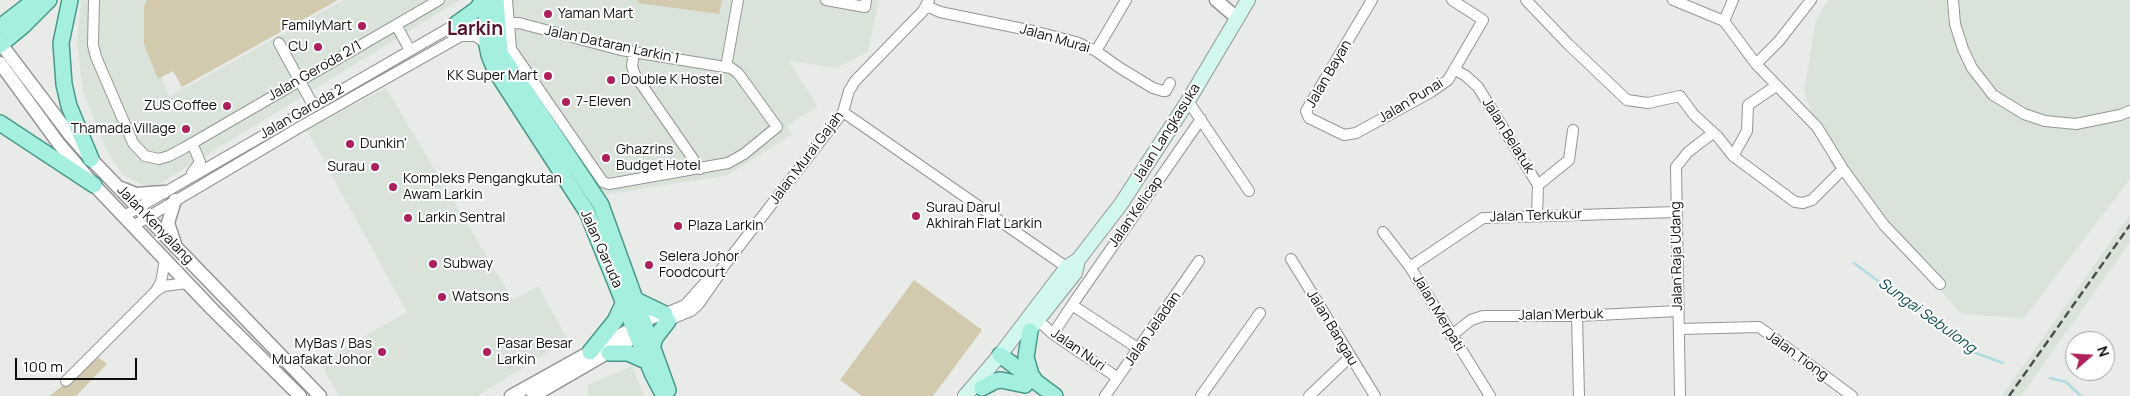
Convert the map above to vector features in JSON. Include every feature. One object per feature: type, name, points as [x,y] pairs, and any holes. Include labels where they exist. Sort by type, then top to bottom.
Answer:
[{"type":"main road","points":[[0,27],[35,0]]},
{"type":"main road","points":[[0,41],[30,20],[49,0]]},
{"type":"main road","points":[[70,0],[61,43],[64,84],[69,106],[91,159]]},
{"type":"main road","points":[[456,24],[477,9],[484,0]]},
{"type":"main road","name":"Jalan Garuda","points":[[484,0],[497,22]]},
{"type":"main road","name":"Jalan Garuda","points":[[496,0],[500,53],[597,185],[600,205],[630,301],[641,329],[648,362],[664,396]]},
{"type":"main road","name":"Jalan Langkasuka","points":[[979,392],[1001,360],[1122,204],[1243,9]]},
{"type":"main road","points":[[0,41],[18,14]]},
{"type":"main road","name":"Jalan Garuda","points":[[497,22],[486,45],[495,70],[587,212],[630,301]]},
{"type":"main road","points":[[0,123],[94,185]]},
{"type":"main road","name":"Jalan Langkasuka","points":[[965,396],[1034,326],[1073,267]]},
{"type":"main road","points":[[590,352],[630,301],[667,317],[653,345]]},
{"type":"main road","points":[[1034,326],[1026,346],[1027,366],[1035,388]]},
{"type":"main road","name":"Jalan Garuda","points":[[641,329],[653,345],[670,396]]},
{"type":"main road","points":[[609,353],[628,353],[648,362]]},
{"type":"main road","points":[[1001,360],[1035,388]]},
{"type":"main road","points":[[979,392],[995,381],[1001,380],[1035,388],[1055,396]]},
{"type":"street","name":"Jalan Geroda 2/1","points":[[94,0],[93,45],[96,57],[133,142],[145,156],[159,159],[169,156],[192,143],[439,0]]},
{"type":"street","points":[[497,22],[507,0]]},
{"type":"street","points":[[597,185],[700,169],[732,161],[777,127],[738,73],[726,67],[738,0]]},
{"type":"street","points":[[826,0],[866,4]]},
{"type":"street","points":[[1096,51],[1126,0]]},
{"type":"street","points":[[1216,0],[1243,9]]},
{"type":"street","points":[[1223,0],[1243,9]]},
{"type":"street","name":"Jalan Bayan","points":[[1340,134],[1309,118],[1306,111],[1372,0]]},
{"type":"street","name":"Jalan Punai","points":[[1340,134],[1349,135],[1356,132],[1431,92],[1448,80],[1483,20],[1452,0]]},
{"type":"street","points":[[1526,0],[1568,44],[1627,100],[1648,103],[1680,96],[1694,116],[1718,137],[1734,156],[1799,204],[1812,200],[1843,169]]},
{"type":"street","points":[[1673,0],[1724,21],[1756,64],[1817,127],[1843,169],[1884,225],[1940,284]]},
{"type":"street","points":[[1724,21],[1733,0]]},
{"type":"street","points":[[1756,64],[1779,42],[1811,0]]},
{"type":"street","points":[[1953,0],[1955,24],[1962,49],[1972,68],[1993,96],[2024,114],[2046,121],[2076,124],[2120,115],[2130,111]]},
{"type":"street","name":"Jalan Murai","points":[[928,3],[940,12],[1076,42],[1096,51],[1152,88],[1164,91],[1170,83]]},
{"type":"street","name":"Jalan Murai Gajah","points":[[641,329],[667,317],[686,305],[715,271],[720,270],[843,112],[849,91],[856,80],[928,3]]},
{"type":"street","name":"Jalan Garoda 2","points":[[124,216],[456,24],[497,22]]},
{"type":"street","name":"Jalan Dataran Larkin 1","points":[[497,22],[634,52],[726,67]]},
{"type":"street","points":[[396,25],[410,50]]},
{"type":"street","name":"Jalan Garoda 2","points":[[133,226],[461,36],[476,36],[486,45]]},
{"type":"street","name":"Jalan Kenyalang","points":[[0,41],[70,135],[91,159],[320,396]]},
{"type":"street","points":[[278,43],[313,105]]},
{"type":"street","points":[[634,52],[632,66],[635,75],[700,169]]},
{"type":"street","name":"Jalan Kenyalang","points":[[0,63],[59,144],[94,185],[165,260],[298,394]]},
{"type":"street","name":"Jalan Belatuk","points":[[1454,69],[1466,76],[1478,87],[1538,185],[1537,216]]},
{"type":"street","points":[[1734,156],[1746,131],[1748,105],[1776,86]]},
{"type":"street","points":[[1188,100],[1248,191]]},
{"type":"street","points":[[843,112],[1073,267]]},
{"type":"street","name":"Jalan Kelicap","points":[[1053,334],[1201,119]]},
{"type":"street","points":[[1538,185],[1569,160],[1573,130]]},
{"type":"street","name":"Jalan Raja Udang","points":[[1680,396],[1676,167],[1688,152],[1713,134]]},
{"type":"street","points":[[188,178],[200,162],[192,143]]},
{"type":"street","points":[[118,187],[136,194],[164,192]]},
{"type":"street","points":[[175,200],[168,223],[177,249]]},
{"type":"street","name":"Jalan Terkukur","points":[[1410,267],[1483,218],[1676,212]]},
{"type":"street","name":"Jalan Merpati","points":[[1383,232],[1410,267],[1451,336],[1490,396]]},
{"type":"street","name":"Jalan Bangau","points":[[1291,259],[1375,396]]},
{"type":"street","points":[[156,291],[161,282],[165,260]]},
{"type":"street","name":"Jalan Jeladan","points":[[1105,396],[1199,261]]},
{"type":"street","points":[[66,381],[156,291],[164,286],[188,283]]},
{"type":"street","points":[[1072,305],[1139,349]]},
{"type":"street","name":"Jalan Merbuk","points":[[1451,336],[1470,320],[1483,316],[1577,316],[1678,311]]},
{"type":"street","points":[[1201,396],[1260,313]]},
{"type":"street","points":[[1577,316],[1579,396]]},
{"type":"street","name":"Jalan Nuri","points":[[1034,326],[1053,334],[1118,378]]},
{"type":"street","name":"Jalan Tiong","points":[[1679,329],[1759,327],[1852,396]]},
{"type":"street","points":[[511,396],[590,352],[641,329]]},
{"type":"street","points":[[533,396],[609,353],[641,329]]},
{"type":"street","points":[[1309,396],[1350,357]]},
{"type":"street","points":[[298,394],[305,381]]},
{"type":"shaded area","points":[[81,0],[159,0],[145,34],[169,97],[343,0],[460,0],[151,189],[122,174],[106,149],[83,91],[77,41]]},
{"type":"shaded area","points":[[147,0],[338,0],[182,87],[173,71],[158,79],[144,44],[144,7]]},
{"type":"shaded area","points":[[501,0],[879,0],[868,52],[836,68],[789,61],[817,106],[787,126],[792,134],[728,175],[598,196],[503,50]]},
{"type":"shaded area","points":[[638,0],[722,0],[719,14],[638,3]]},
{"type":"shaded area","points":[[1828,0],[2130,0],[2130,179],[2024,318],[1961,314],[1832,166],[1804,92],[1816,20]]},
{"type":"shaded area","points":[[386,88],[513,300],[538,286],[568,340],[477,396],[339,396],[320,362],[407,312],[307,130]]},
{"type":"shaded area","points":[[2130,214],[2130,242],[2067,331],[2065,331],[2065,334],[2021,396],[2002,396]]},
{"type":"shaded area","points":[[914,280],[982,330],[933,396],[862,396],[840,380]]},
{"type":"shaded area","points":[[98,357],[107,364],[76,396],[47,396],[51,395]]},
{"type":"shaded area","points":[[632,366],[644,396],[588,396],[588,385]]},
{"type":"waterway","name":"Sungai Sebulong","points":[[1854,263],[1973,352],[2003,363]]},
{"type":"waterway","name":"Sungai Sebulong","points":[[2050,378],[2066,382],[2081,396]]},
{"type":"railway","points":[[2009,396],[2130,225]]},
{"type":"place","name":"Yaman Mart","points":[[548,14]]},
{"type":"place","name":"FamilyMart","points":[[362,26]]},
{"type":"place","name":"CU","points":[[318,47]]},
{"type":"place","name":"KK Super Mart","points":[[548,76]]},
{"type":"place","name":"Double K Hostel","points":[[611,80]]},
{"type":"place","name":"7-Eleven","points":[[566,102]]},
{"type":"place","name":"ZUS Coffee","points":[[227,106]]},
{"type":"place","name":"Thamada Village","points":[[186,129]]},
{"type":"place","name":"Dunkin'","points":[[350,144]]},
{"type":"place","name":"Ghazrins Budget Hotel","points":[[606,158]]},
{"type":"place","name":"Surau","points":[[375,167]]},
{"type":"place","name":"Kompleks Pengangkutan Awam Larkin","points":[[393,187]]},
{"type":"place","name":"Surau Darul Akhirah Flat Larkin","points":[[916,216]]},
{"type":"place","name":"Larkin Sentral","points":[[408,218]]},
{"type":"place","name":"Plaza Larkin","points":[[678,226]]},
{"type":"place","name":"Subway","points":[[433,264]]},
{"type":"place","name":"Selera Johor Foodcourt","points":[[649,265]]},
{"type":"place","name":"Watsons","points":[[442,297]]},
{"type":"place","name":"MyBas / Bas Muafakat Johor","points":[[382,352]]},
{"type":"place","name":"Pasar Besar Larkin","points":[[487,352]]},
{"type":"district","name":"Larkin","points":[[475,30]]}]
